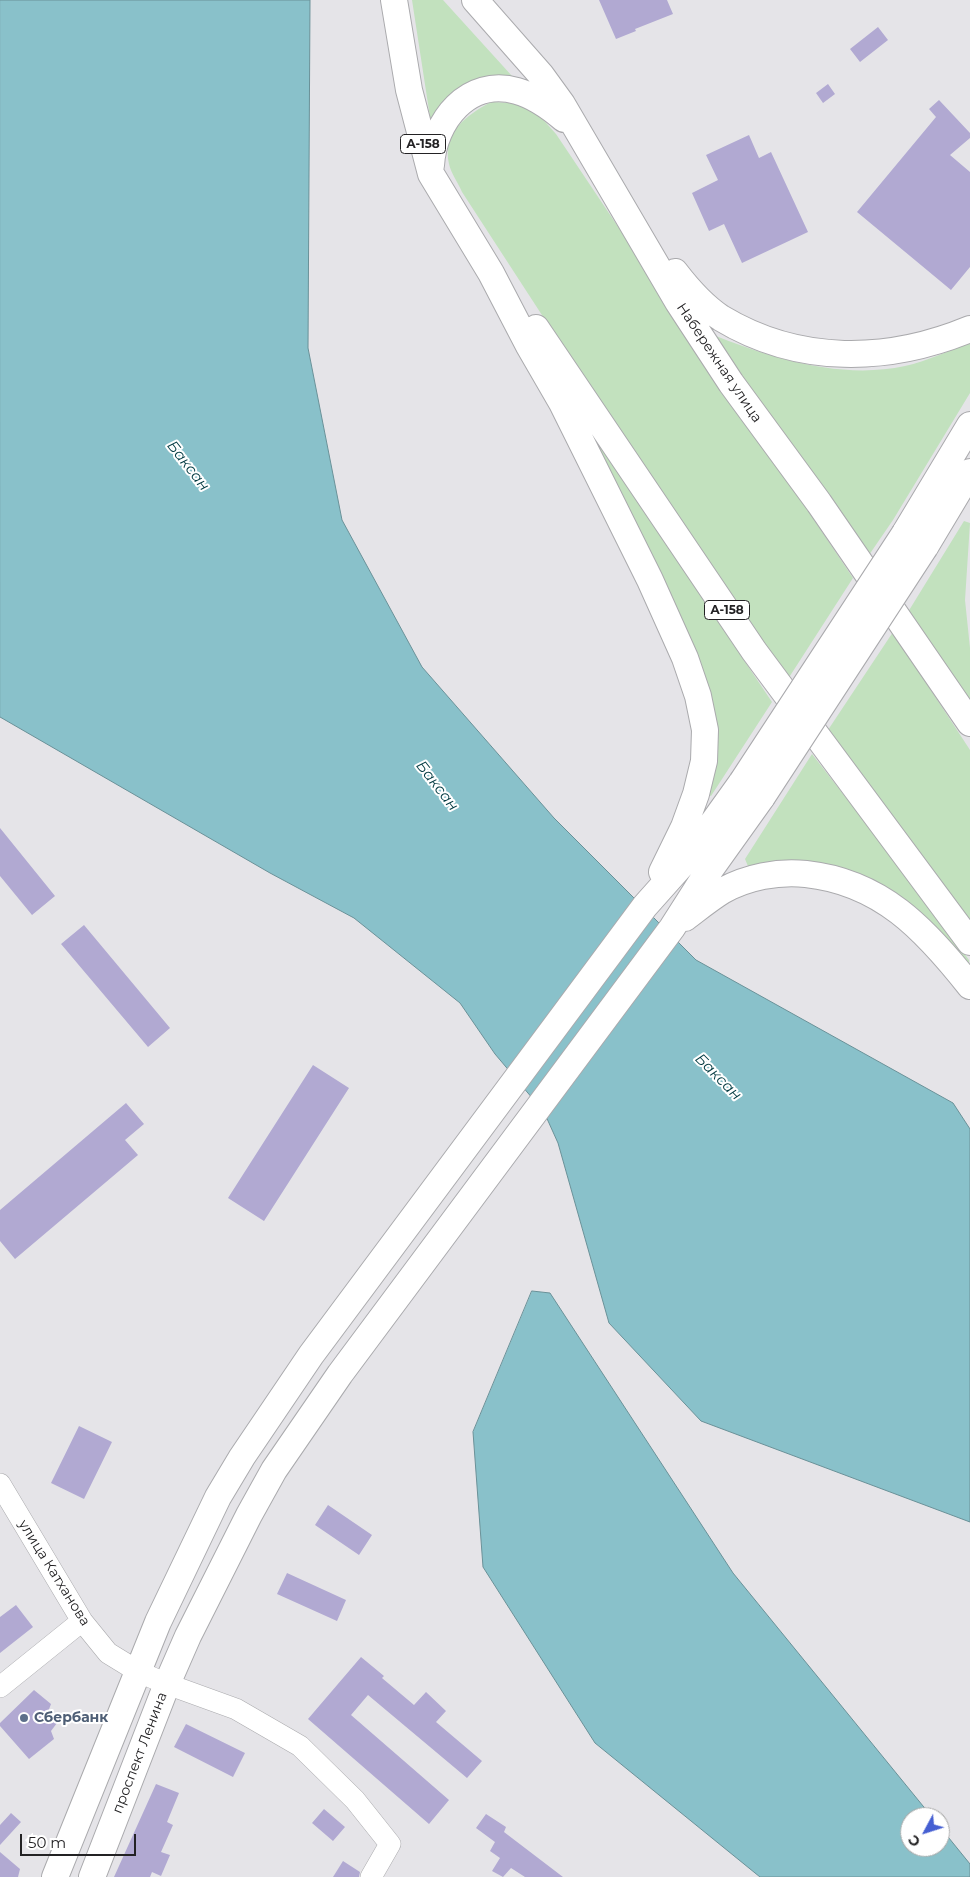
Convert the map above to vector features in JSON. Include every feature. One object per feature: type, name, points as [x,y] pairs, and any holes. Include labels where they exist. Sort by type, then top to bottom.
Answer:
[{"type":"main road","name":"А-158","points":[[394,0],[409,90],[431,174],[492,273],[542,337],[754,651],[970,942]]},
{"type":"main road","name":"Набережная улица","points":[[475,0],[540,75],[579,132],[678,302],[731,383],[819,503],[970,723]]},
{"type":"main road","points":[[431,174],[432,150],[438,131],[462,102],[478,92],[499,88],[517,91],[535,98],[556,112],[579,132]]},
{"type":"main road","points":[[627,213],[699,300],[720,317],[751,333],[783,344],[838,354],[870,355],[930,344],[970,329]]},
{"type":"main road","points":[[492,273],[529,346],[562,403],[650,580],[685,658],[698,696],[704,730],[704,761],[696,794],[684,827],[645,906]]},
{"type":"main road","points":[[915,540],[970,425]]},
{"type":"main road","points":[[672,928],[702,881],[752,790],[915,540],[970,472]]},
{"type":"main road","points":[[55,1877],[167,1604],[218,1497],[242,1456],[311,1355],[645,906],[752,790]]},
{"type":"main road","points":[[672,928],[722,891],[753,879],[772,874],[795,873],[822,876],[851,883],[880,897],[893,906],[926,935],[970,986]]},
{"type":"main road","name":"проспект Ленина","points":[[92,1877],[167,1684],[188,1636],[249,1515],[300,1430],[672,928]]},
{"type":"street","name":"улица Катханова","points":[[0,1484],[82,1620],[108,1653],[139,1672],[236,1709],[300,1746],[355,1800],[390,1844],[371,1877]]},
{"type":"street","points":[[0,1686],[82,1620]]},
{"type":"green space","points":[[412,0],[443,0],[512,76],[432,118],[430,117]]},
{"type":"green space","points":[[491,102],[521,105],[528,108],[535,112],[556,134],[853,578],[788,679],[590,389],[462,192],[451,171],[448,153],[449,143],[453,134],[465,119]]},
{"type":"green space","points":[[711,334],[781,358],[831,368],[856,370],[881,370],[905,366],[930,359],[970,342],[970,393],[893,520],[869,555]]},
{"type":"green space","points":[[568,398],[772,702],[711,796],[705,794],[714,729]]},
{"type":"green space","points":[[964,521],[970,523],[965,600],[970,648],[970,704],[908,612]]},
{"type":"green space","points":[[893,632],[970,750],[970,924],[826,733]]},
{"type":"green space","points":[[812,754],[924,898],[969,960],[970,973],[904,903],[750,871],[745,859]]},
{"type":"water","name":"Баксан","points":[[0,0],[310,0],[308,348],[342,520],[422,667],[554,818],[696,960],[953,1103],[970,1129],[970,1522],[701,1421],[609,1323],[558,1143],[544,1112],[495,1054],[460,1003],[354,918],[270,873],[0,717]]},
{"type":"water","points":[[532,1291],[550,1293],[733,1573],[924,1807],[900,1807],[900,1857],[950,1857],[950,1839],[970,1864],[970,1877],[760,1877],[595,1743],[483,1567],[473,1432]]},
{"type":"building","points":[[599,0],[667,0],[673,14],[635,29],[636,31],[616,39]]},
{"type":"building","points":[[878,27],[888,40],[860,62],[850,49]]},
{"type":"building","points":[[828,84],[835,94],[823,103],[816,93]]},
{"type":"building","points":[[939,100],[970,133],[970,138],[950,155],[970,172],[970,267],[951,290],[857,212],[936,117],[929,109]]},
{"type":"building","points":[[749,135],[759,158],[771,152],[808,232],[742,263],[724,224],[709,231],[692,193],[718,180],[706,155]]},
{"type":"building","points":[[0,828],[55,896],[32,915],[0,876]]},
{"type":"building","points":[[84,925],[170,1028],[148,1047],[61,944]]},
{"type":"building","points":[[313,1065],[349,1088],[264,1221],[228,1198]]},
{"type":"building","points":[[126,1103],[144,1124],[125,1140],[138,1155],[15,1259],[0,1241],[0,1210]]},
{"type":"building","points":[[79,1426],[112,1442],[84,1499],[51,1483]]},
{"type":"building","points":[[328,1505],[372,1535],[359,1555],[315,1525]]},
{"type":"building","points":[[287,1573],[346,1600],[337,1621],[277,1594]]},
{"type":"building","points":[[16,1605],[33,1627],[0,1653],[0,1617]]},
{"type":"building","points":[[361,1657],[414,1705],[426,1692],[446,1711],[436,1722],[482,1761],[467,1778],[368,1695],[351,1715],[449,1800],[429,1824],[308,1719]]},
{"type":"building","points":[[34,1690],[51,1704],[48,1712],[57,1723],[51,1731],[54,1739],[29,1759],[0,1726],[0,1723]]},
{"type":"building","points":[[186,1724],[245,1753],[233,1777],[174,1747]]},
{"type":"building","points":[[156,1784],[179,1793],[167,1822],[173,1825],[161,1852],[170,1855],[161,1876],[152,1872],[150,1877],[114,1877]]},
{"type":"building","points":[[324,1809],[345,1827],[333,1841],[312,1823]]},
{"type":"building","points":[[11,1813],[21,1822],[0,1845],[0,1825]]},
{"type":"building","points":[[486,1814],[506,1827],[504,1832],[563,1877],[525,1877],[511,1868],[503,1877],[492,1871],[500,1858],[490,1851],[495,1842],[476,1828]]},
{"type":"building","points":[[0,1852],[20,1869],[18,1877],[0,1877]]},
{"type":"building","points":[[343,1861],[360,1872],[359,1877],[333,1877]]},
{"type":"place","name":"Сбербанк","points":[[24,1718]]}]
